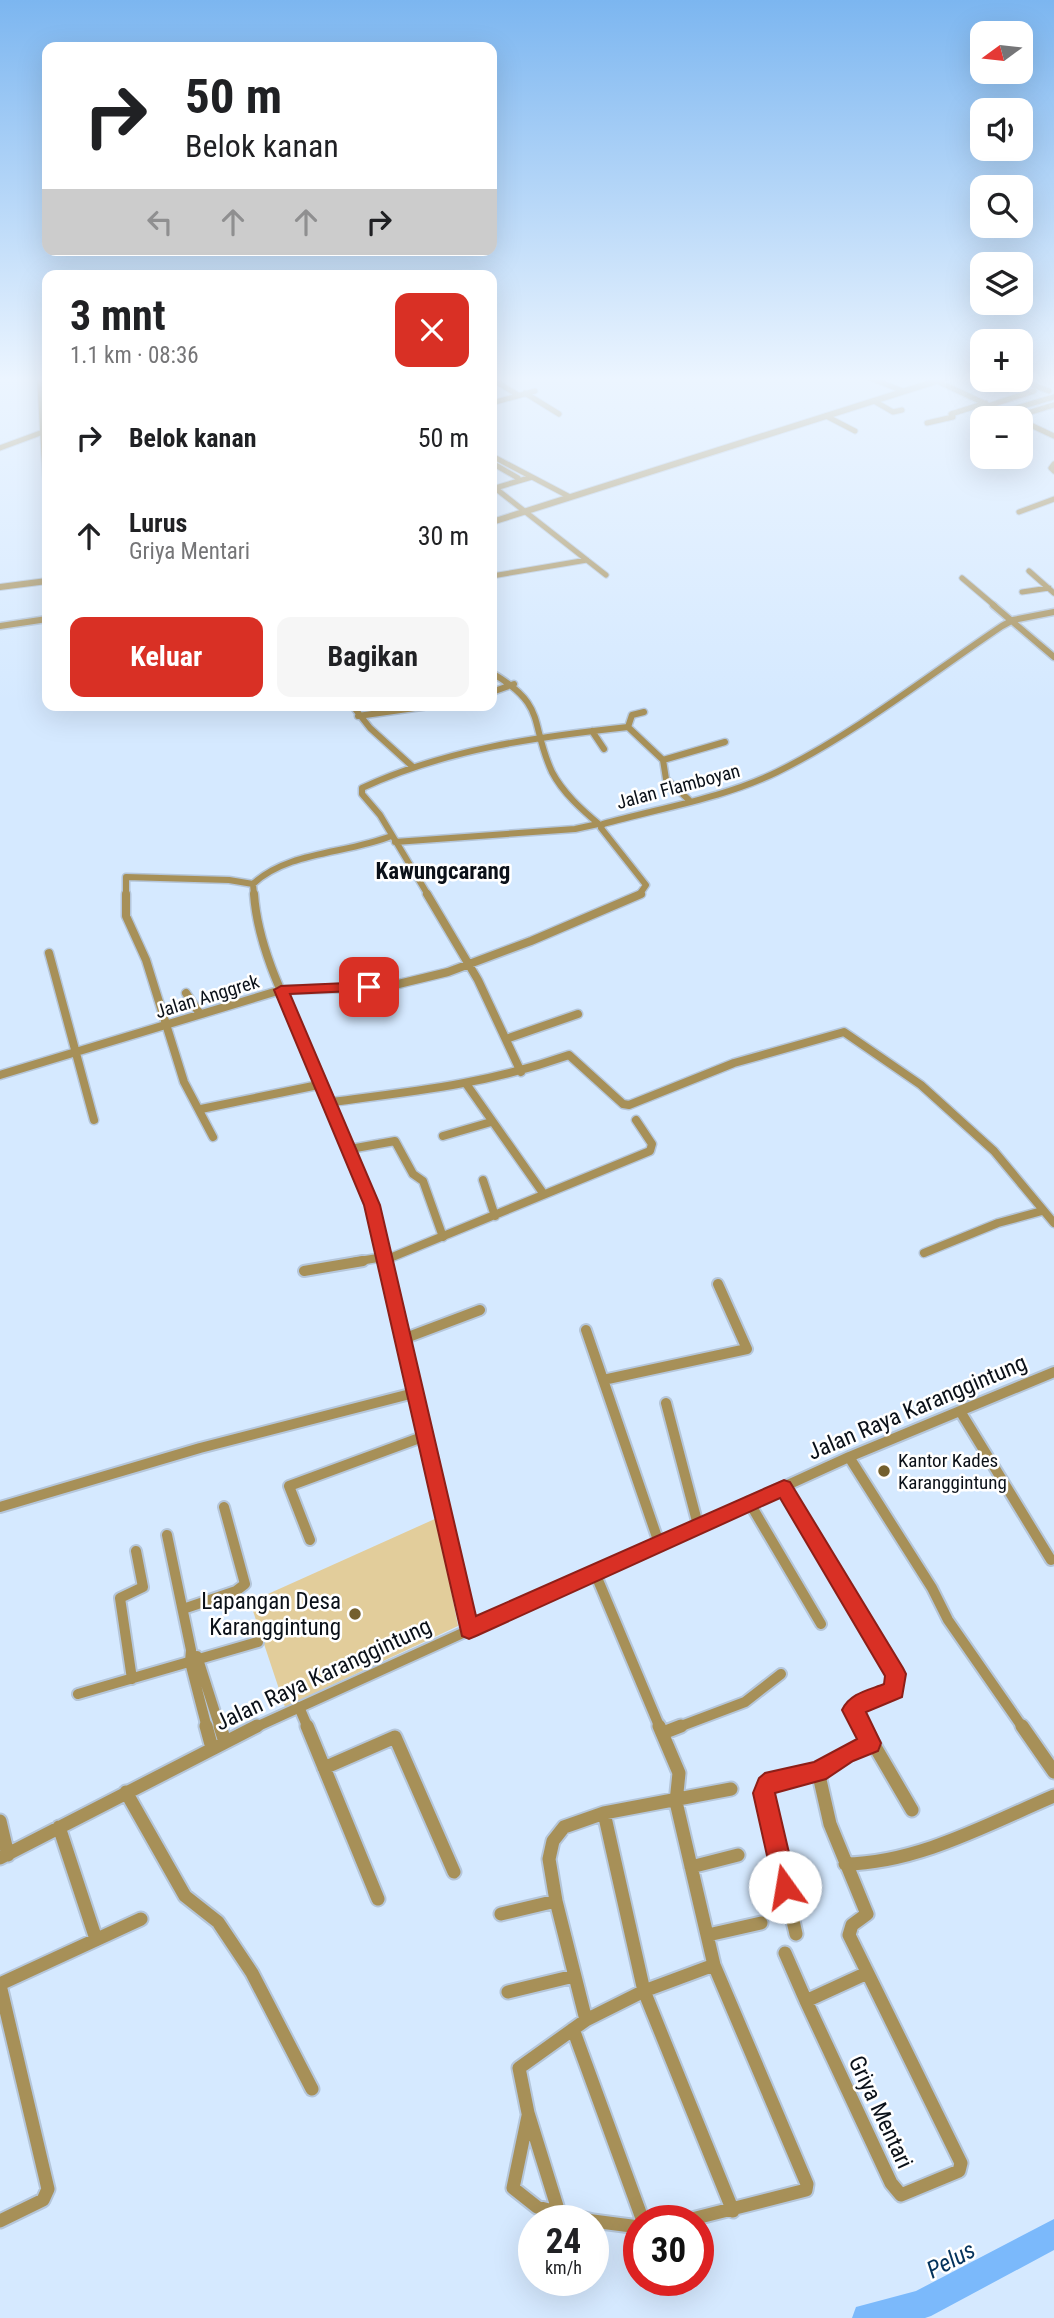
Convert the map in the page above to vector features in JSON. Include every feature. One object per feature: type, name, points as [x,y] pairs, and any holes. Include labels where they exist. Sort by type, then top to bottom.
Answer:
[{"type":"street","points":[[549,486],[570,497]]},
{"type":"street","points":[[497,520],[604,486]]},
{"type":"street","points":[[497,489],[606,575]]},
{"type":"street","points":[[1019,512],[1054,499]]},
{"type":"street","points":[[497,575],[587,560]]},
{"type":"street","points":[[1029,571],[1052,591]]},
{"type":"street","points":[[962,578],[1054,657]]},
{"type":"street","points":[[0,587],[42,583]]},
{"type":"street","points":[[1022,592],[1052,591]]},
{"type":"street","points":[[1012,621],[1054,612]]},
{"type":"street","points":[[0,626],[42,620]]},
{"type":"street","name":"Jalan Flamboyan","points":[[469,964],[644,892],[646,885],[643,880],[618,854],[599,825],[690,800],[776,772],[853,726],[1012,621]]},
{"type":"street","points":[[497,676],[514,684],[533,703],[554,774],[599,825]]},
{"type":"street","points":[[497,690],[514,684]]},
{"type":"street","points":[[355,711],[413,767]]},
{"type":"street","points":[[358,716],[396,711]]},
{"type":"street","points":[[628,727],[632,715],[644,712]]},
{"type":"street","points":[[521,1072],[469,964],[361,790],[413,767],[543,736],[628,727],[663,760]]},
{"type":"street","points":[[592,731],[604,749]]},
{"type":"street","points":[[663,760],[725,742]]},
{"type":"street","points":[[663,760],[660,772],[663,777],[690,800]]},
{"type":"street","points":[[213,1137],[201,1109],[184,1082],[146,960],[126,916],[126,877],[256,881],[282,864],[393,839],[575,829],[599,825]]},
{"type":"street","points":[[256,881],[255,914],[281,990],[331,1102],[372,1205],[469,1629]]},
{"type":"street","points":[[49,953],[94,1120]]},
{"type":"street","name":"Jalan Anggrek","points":[[0,1076],[281,990],[418,981],[469,964]]},
{"type":"street","points":[[186,993],[200,1014]]},
{"type":"street","points":[[506,1039],[578,1014]]},
{"type":"street","points":[[331,1102],[467,1085],[521,1072],[570,1055],[622,1104],[629,1105],[734,1063],[844,1032],[922,1085],[994,1151],[1054,1223]]},
{"type":"street","points":[[201,1109],[323,1084]]},
{"type":"street","points":[[467,1085],[491,1122],[509,1141],[543,1193]]},
{"type":"street","points":[[304,1271],[385,1258],[495,1216],[543,1193],[653,1149],[636,1120]]},
{"type":"street","points":[[443,1136],[491,1122]]},
{"type":"street","points":[[350,1149],[396,1140],[413,1174],[424,1181],[443,1237]]},
{"type":"street","points":[[483,1180],[495,1216]]},
{"type":"street","points":[[924,1253],[998,1223],[1042,1211]]},
{"type":"street","points":[[603,1380],[747,1349],[718,1284]]},
{"type":"street","points":[[403,1339],[480,1310]]},
{"type":"street","points":[[586,1330],[659,1544]]},
{"type":"street","name":"Jalan Raya Karanggintung","points":[[4,1856],[212,1748],[299,1707],[849,1457],[1054,1372]]},
{"type":"street","points":[[0,1507],[200,1448],[414,1393]]},
{"type":"street","points":[[666,1403],[698,1525]]},
{"type":"street","points":[[960,1411],[1051,1560]]},
{"type":"street","points":[[310,1540],[289,1486],[425,1436]]},
{"type":"street","points":[[849,1457],[932,1588],[948,1620],[1054,1772]]},
{"type":"street","points":[[784,1488],[896,1674],[894,1690],[861,1703],[853,1710],[912,1810]]},
{"type":"street","points":[[749,1502],[821,1624]]},
{"type":"street","points":[[183,1609],[236,1591],[245,1584],[224,1507]]},
{"type":"street","points":[[167,1535],[212,1748]]},
{"type":"street","points":[[132,1679],[120,1598],[122,1594],[143,1587],[136,1551]]},
{"type":"street","points":[[594,1573],[678,1773],[676,1802],[714,1965],[807,2184],[806,2190],[714,2215]]},
{"type":"street","points":[[78,1694],[132,1679],[193,1657],[258,1642]]},
{"type":"street","points":[[193,1657],[225,1742]]},
{"type":"street","points":[[663,1733],[745,1702],[781,1674]]},
{"type":"street","points":[[299,1707],[378,1899]]},
{"type":"street","points":[[324,1768],[395,1737],[454,1872]]},
{"type":"street","points":[[796,1934],[764,1793],[773,1780],[818,1772],[845,1754],[871,1743]]},
{"type":"street","name":"Griya Mentari","points":[[806,2001],[896,2193],[901,2195],[959,2171],[961,2163],[848,1929],[867,1914],[830,1824],[818,1772]]},
{"type":"street","points":[[586,2020],[555,1901],[549,1859],[553,1842],[564,1827],[604,1813],[676,1802],[731,1789]]},
{"type":"street","points":[[126,1792],[185,1896],[218,1922],[252,1973],[312,2089]]},
{"type":"street","points":[[845,1864],[862,1867],[950,1839],[1054,1796]]},
{"type":"street","points":[[604,1813],[644,1991],[733,2211]]},
{"type":"street","points":[[0,1821],[4,1856]]},
{"type":"street","points":[[58,1827],[96,1939]]},
{"type":"street","points":[[691,1867],[738,1856]]},
{"type":"street","points":[[501,1914],[555,1901]]},
{"type":"street","points":[[0,2221],[36,2205],[48,2189],[0,1984],[141,1919]]},
{"type":"street","points":[[708,1935],[761,1923]]},
{"type":"street","points":[[785,1953],[806,2001],[867,1973]]},
{"type":"street","points":[[557,2205],[528,2113],[519,2068],[586,2020],[644,1991],[714,1965]]},
{"type":"street","points":[[508,1992],[574,1976]]},
{"type":"street","points":[[573,2029],[637,2205]]},
{"type":"street","points":[[528,2113],[513,2188],[519,2197],[536,2205]]},
{"type":"shaded area","name":"Lapangan Desa Karanggintung","points":[[437,1518],[458,1626],[285,1707],[250,1602]]},
{"type":"waterway","name":"Pelus","points":[[867,2318],[920,2305],[1054,2234]]},
{"type":"place","name":"Kantor Kades Karanggintung","points":[[884,1471]]},
{"type":"place","name":"Lapangan Desa Karanggintung","points":[[355,1614]]},
{"type":"district","name":"Kawungcarang","points":[[443,871]]},
{"type":"route","points":[[369,987],[281,990],[331,1102],[372,1205],[469,1629],[784,1488],[896,1674],[897,1683],[894,1690],[861,1703],[853,1710],[871,1743],[828,1763],[818,1772],[773,1780],[767,1786],[764,1793],[785,1887]]}]
